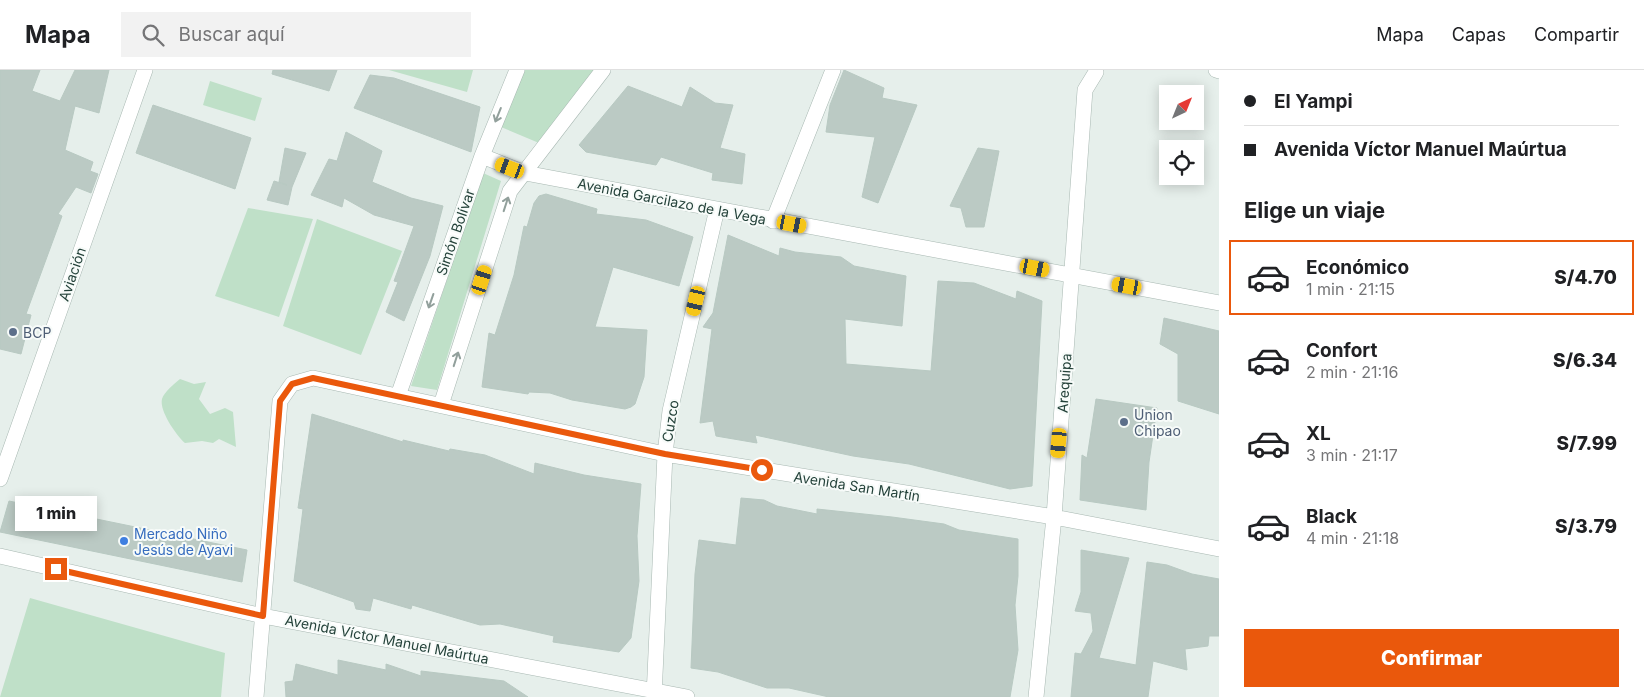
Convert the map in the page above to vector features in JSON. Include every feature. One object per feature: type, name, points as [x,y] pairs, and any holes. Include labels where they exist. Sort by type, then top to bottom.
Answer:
[{"type":"street","name":"Aviación","points":[[0,479],[145,70]]},
{"type":"street","name":"Simón Bolívar","points":[[398,396],[482,156],[517,70]]},
{"type":"street","points":[[441,405],[510,191],[603,70]]},
{"type":"street","points":[[773,221],[833,70]]},
{"type":"street","name":"Arequipa","points":[[1036,697],[1054,517],[1085,90],[1095,71]]},
{"type":"street","name":"Avenida Garcilazo de la Vega","points":[[482,156],[525,173],[773,221],[1219,303]]},
{"type":"street","name":"Cuzco","points":[[655,694],[665,454],[670,411],[717,210]]},
{"type":"street","name":"Avenida San Martín","points":[[263,616],[280,401],[292,384],[313,378],[665,454],[1054,517],[1219,549]]},
{"type":"street","name":"Avenida Víctor Manuel Maúrtua","points":[[0,556],[263,616],[655,694],[687,697]]},
{"type":"street","points":[[256,697],[263,616]]},
{"type":"green space","points":[[389,70],[473,70],[467,92]]},
{"type":"green space","points":[[525,70],[594,70],[539,143],[501,127]]},
{"type":"green space","points":[[210,81],[262,98],[255,121],[203,105]]},
{"type":"green space","points":[[483,173],[501,181],[437,390],[411,386]]},
{"type":"green space","points":[[248,208],[313,219],[279,317],[215,296]]},
{"type":"green space","points":[[317,219],[402,251],[361,355],[283,326]]},
{"type":"green space","points":[[180,379],[194,384],[206,382],[199,399],[210,414],[225,408],[233,412],[236,447],[219,439],[213,443],[202,441],[185,443],[178,435],[169,423],[163,410],[162,399],[167,391]]},
{"type":"green space","points":[[30,598],[225,653],[221,697],[0,697]]},
{"type":"building","points":[[0,70],[40,70],[32,91],[60,101],[75,70],[109,70],[99,113],[75,106],[65,150],[93,162],[90,171],[98,174],[91,193],[76,187],[58,214],[62,216],[26,314],[31,315],[21,354],[0,349]]},
{"type":"building","points":[[273,70],[337,70],[329,91],[272,74]]},
{"type":"building","points":[[844,70],[884,88],[882,98],[917,105],[878,203],[862,197],[875,137],[826,132],[830,105]]},
{"type":"building","points":[[370,75],[394,78],[480,107],[471,152],[354,108]]},
{"type":"building","points":[[628,86],[682,107],[690,87],[715,103],[733,105],[720,148],[745,154],[742,184],[712,180],[713,173],[661,157],[656,165],[586,152],[579,145]]},
{"type":"building","points":[[153,105],[251,138],[235,189],[136,153]]},
{"type":"building","points":[[346,132],[382,151],[372,182],[411,198],[443,206],[430,256],[404,321],[386,312],[398,282],[394,281],[414,226],[374,215],[344,198],[342,207],[311,195],[329,159],[337,161]]},
{"type":"building","points":[[285,148],[306,153],[292,187],[288,205],[267,200],[274,181],[287,185],[279,182]]},
{"type":"building","points":[[978,148],[999,151],[984,227],[966,227],[961,208],[950,206]]},
{"type":"building","points":[[546,194],[597,209],[596,214],[646,220],[693,237],[679,286],[613,267],[595,327],[647,330],[644,377],[635,404],[631,407],[625,409],[572,400],[550,393],[529,392],[528,394],[482,387],[489,333],[495,335],[514,275],[524,226],[527,227],[534,203],[539,196]]},
{"type":"building","points":[[728,235],[779,256],[780,248],[795,252],[841,257],[854,266],[906,276],[902,326],[845,319],[846,364],[931,371],[938,281],[974,283],[1016,299],[1017,291],[1042,301],[1032,486],[1010,489],[909,464],[853,456],[755,435],[757,443],[716,436],[713,421],[700,423],[712,329],[703,327],[713,313]]},
{"type":"building","points":[[1164,318],[1219,331],[1219,414],[1178,401],[1178,354],[1160,344]]},
{"type":"building","points":[[1096,399],[1157,408],[1149,462],[1146,510],[1080,500],[1082,455],[1087,458]]},
{"type":"building","points":[[312,414],[403,442],[403,440],[449,451],[450,449],[485,455],[534,474],[535,463],[584,475],[641,484],[637,536],[639,581],[631,638],[619,652],[553,642],[554,636],[500,624],[480,625],[412,605],[411,609],[373,598],[370,611],[356,609],[354,602],[294,581],[303,509],[298,508]]},
{"type":"building","points":[[741,498],[764,500],[777,506],[817,514],[817,509],[892,517],[944,524],[959,530],[1018,539],[1018,576],[1015,605],[1018,650],[1010,697],[829,697],[789,688],[767,688],[718,672],[691,668],[695,574],[699,540],[736,545]]},
{"type":"building","name":"Mercado Niño Jesús de Ayavi","points":[[9,501],[247,550],[242,582],[0,532]]},
{"type":"building","points":[[1081,550],[1129,558],[1099,658],[1136,665],[1147,562],[1167,565],[1192,574],[1219,579],[1219,636],[1209,636],[1208,646],[1185,649],[1187,670],[1153,661],[1148,697],[1071,697],[1075,653],[1081,654],[1093,631],[1091,613],[1075,611],[1081,592]]},
{"type":"building","points":[[338,660],[386,670],[386,664],[421,676],[421,671],[504,681],[528,697],[286,697],[285,682],[293,681],[296,664],[338,675]]},
{"type":"place","name":"BCP","points":[[13,332]]},
{"type":"place","name":"Union Chipao","points":[[1124,422]]},
{"type":"place","name":"Mercado Niño Jesús de Ayavi","points":[[124,541]]},
{"type":"route","points":[[56,569],[263,616],[280,401],[292,384],[313,378],[665,454],[762,470]]}]
